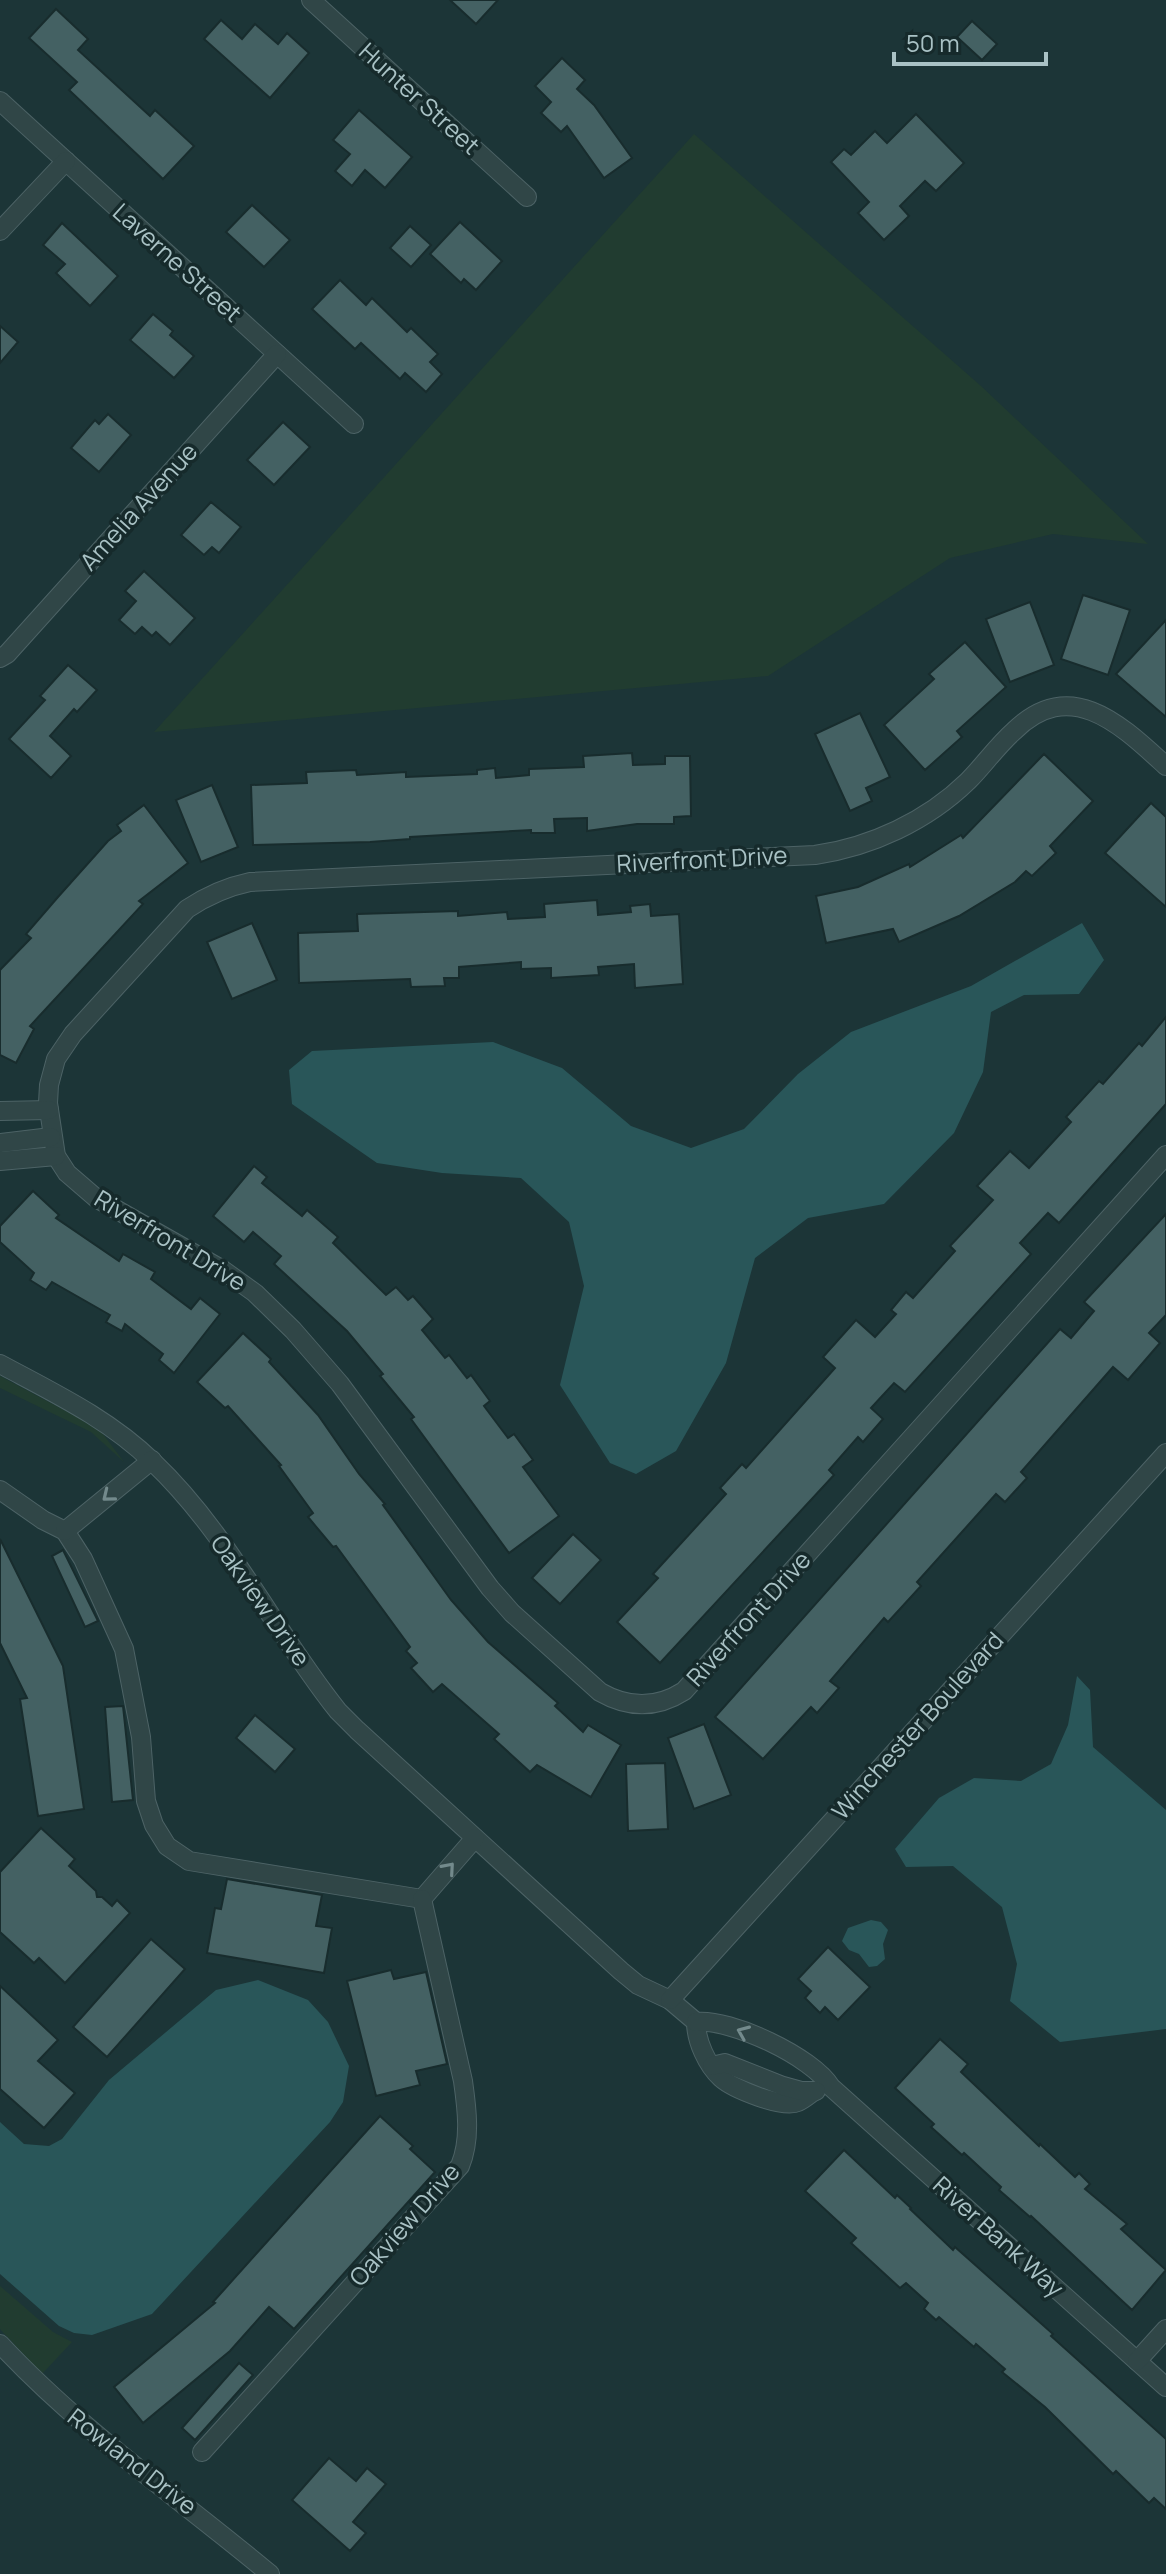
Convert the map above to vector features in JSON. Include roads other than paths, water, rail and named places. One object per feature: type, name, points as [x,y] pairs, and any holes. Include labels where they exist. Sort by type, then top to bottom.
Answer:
[{"type":"street","name":"Hunter Street","points":[[311,0],[527,197]]},
{"type":"street","name":"Laverne Street","points":[[0,101],[354,424]]},
{"type":"street","points":[[0,231],[66,161]]},
{"type":"street","name":"Amelia Avenue","points":[[0,658],[7,654],[277,354]]},
{"type":"street","name":"Riverfront Drive","points":[[1166,766],[1121,726],[1100,713],[1079,708],[1057,708],[1033,716],[1014,730],[968,781],[945,801],[911,823],[844,851],[815,855],[250,882],[226,887],[187,909],[73,1034],[56,1059],[49,1085],[54,1146],[67,1173],[96,1198],[223,1270],[255,1293],[340,1384],[490,1588],[512,1613],[600,1692],[633,1705],[663,1703],[684,1691],[1166,1155]]},
{"type":"street","points":[[0,1111],[49,1110]]},
{"type":"street","points":[[0,1143],[54,1146]]},
{"type":"street","points":[[0,1161],[54,1146]]},
{"type":"street","name":"Oakview Drive","points":[[0,1364],[82,1408],[116,1430],[152,1460],[189,1500],[338,1711],[621,1971],[638,1985],[670,2000]]},
{"type":"street","name":"Winchester Boulevard","points":[[670,2000],[1166,1453]]},
{"type":"street","points":[[65,1531],[152,1460]]},
{"type":"street","points":[[0,1490],[43,1520],[65,1531],[83,1559],[124,1649],[141,1737],[146,1801],[154,1825],[167,1846],[189,1861],[422,1899],[475,1838]]},
{"type":"street","name":"Oakview Drive","points":[[202,2452],[460,2166],[467,2131],[465,2092],[422,1899]]},
{"type":"street","points":[[670,2000],[696,2022],[696,2037],[721,2078],[739,2089],[774,2101],[797,2103],[822,2090]]},
{"type":"street","name":"River Bank Way","points":[[696,2022],[712,2020],[739,2029],[811,2065],[822,2090],[1166,2387]]},
{"type":"street","points":[[774,2101],[773,2081],[785,2051]]},
{"type":"street","name":"River Bank Way","points":[[712,2066],[725,2063],[801,2091],[822,2090]]},
{"type":"street","points":[[1137,2361],[1166,2329]]},
{"type":"street","name":"Rowland Drive","points":[[0,2344],[46,2393],[92,2433],[173,2494],[270,2574]]},
{"type":"water","points":[[1082,923],[1104,960],[1079,994],[1024,995],[991,1012],[983,1072],[954,1133],[884,1204],[808,1218],[755,1258],[726,1363],[676,1451],[636,1474],[610,1463],[560,1385],[584,1286],[569,1222],[521,1178],[442,1173],[377,1163],[292,1104],[289,1070],[312,1051],[493,1042],[562,1068],[631,1126],[691,1148],[744,1129],[798,1074],[851,1032],[971,986]]},
{"type":"water","points":[[1077,1676],[1090,1690],[1093,1747],[1166,1810],[1166,2029],[1060,2042],[1010,2001],[1017,1964],[1002,1907],[953,1866],[906,1867],[895,1849],[939,1798],[974,1778],[1021,1781],[1051,1764],[1068,1725]]},
{"type":"water","points":[[871,1920],[881,1922],[888,1930],[883,1944],[885,1959],[877,1966],[869,1967],[859,1954],[849,1950],[842,1941],[848,1928]]},
{"type":"water","points":[[258,1980],[308,2000],[328,2022],[349,2066],[343,2102],[330,2122],[152,2314],[92,2335],[74,2333],[59,2326],[0,2274],[0,2122],[24,2144],[49,2146],[62,2139],[109,2080],[216,1990]]}]
